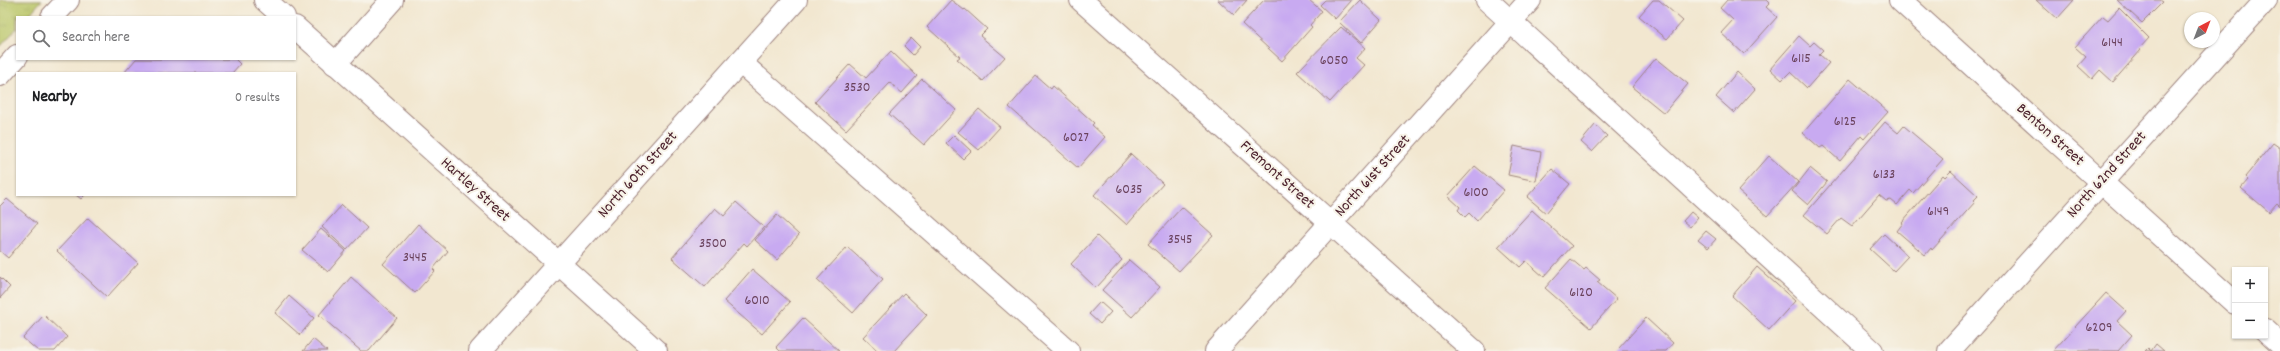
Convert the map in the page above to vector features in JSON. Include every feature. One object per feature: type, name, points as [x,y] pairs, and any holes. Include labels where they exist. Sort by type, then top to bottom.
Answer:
[{"type":"street","points":[[53,16],[68,0]]},
{"type":"street","points":[[265,0],[283,16]]},
{"type":"street","points":[[335,64],[392,0]]},
{"type":"street","name":"North 60th Street","points":[[480,351],[796,0]]},
{"type":"street","name":"Fremont Street","points":[[1081,0],[1474,351]]},
{"type":"street","points":[[1487,0],[1872,351]]},
{"type":"street","name":"North 61st Street","points":[[1216,351],[1530,0]]},
{"type":"street","name":"Benton Street","points":[[1900,0],[2232,300]]},
{"type":"street","name":"North 62nd Street","points":[[1949,351],[2266,0]]},
{"type":"street","name":"Hartley Street","points":[[296,28],[656,351]]},
{"type":"street","points":[[0,74],[16,57]]},
{"type":"street","points":[[740,62],[1068,351]]},
{"type":"street","points":[[2268,333],[2280,344]]},
{"type":"green space","points":[[0,0],[42,0],[28,16],[16,16],[16,29],[0,47]]},
{"type":"building","points":[[951,0],[964,10],[965,9],[987,29],[980,36],[1005,57],[983,81],[957,59],[960,57],[927,27]]},
{"type":"building","points":[[1218,0],[1247,0],[1234,15]]},
{"type":"building","points":[[1264,0],[1309,0],[1322,11],[1310,25],[1312,27],[1282,61],[1242,24]]},
{"type":"building","points":[[1325,0],[1352,0],[1335,19],[1320,5]]},
{"type":"building","points":[[1360,0],[1381,20],[1361,43],[1339,22]]},
{"type":"building","points":[[1653,0],[1659,0],[1683,21],[1667,39],[1639,16]]},
{"type":"building","points":[[1727,0],[1767,0],[1770,3],[1766,7],[1777,17],[1744,54],[1721,33],[1733,20],[1720,8]]},
{"type":"building","points":[[2036,0],[2074,0],[2057,19]]},
{"type":"building","points":[[2117,0],[2160,0],[2163,2],[2142,23]]},
{"type":"building","points":[[2119,8],[2149,38],[2139,49],[2141,50],[2113,82],[2100,70],[2092,79],[2078,66],[2086,57],[2075,47],[2103,16],[2108,20]]},
{"type":"building","points":[[1341,27],[1365,48],[1356,58],[1364,65],[1330,102],[1297,72]]},
{"type":"building","points":[[1799,36],[1810,46],[1814,42],[1823,50],[1819,54],[1829,63],[1807,88],[1790,72],[1782,80],[1770,69]]},
{"type":"building","points":[[911,38],[920,47],[913,55],[904,46]]},
{"type":"building","points":[[891,51],[917,76],[902,93],[890,83],[846,130],[815,102],[850,64],[866,78]]},
{"type":"building","points":[[1656,58],[1688,84],[1664,113],[1632,87]]},
{"type":"building","points":[[135,60],[236,60],[240,64],[233,72],[125,72]]},
{"type":"building","points":[[1737,72],[1755,89],[1734,113],[1716,97]]},
{"type":"building","points":[[1036,76],[1051,89],[1053,86],[1094,123],[1092,125],[1105,137],[1078,168],[1009,107]]},
{"type":"building","points":[[922,79],[956,110],[924,145],[889,114]]},
{"type":"building","points":[[1850,79],[1888,112],[1864,139],[1861,136],[1840,161],[1823,146],[1820,148],[1803,133]]},
{"type":"building","points":[[979,109],[1000,127],[979,150],[958,132]]},
{"type":"building","points":[[1885,122],[1898,133],[1904,126],[1943,159],[1913,193],[1910,190],[1897,205],[1891,200],[1886,201],[1879,195],[1852,226],[1841,218],[1827,234],[1804,215]]},
{"type":"building","points":[[1595,125],[1607,136],[1592,152],[1581,142]]},
{"type":"building","points":[[954,135],[971,151],[963,159],[946,143]]},
{"type":"building","points":[[2273,143],[2280,148],[2280,206],[2277,203],[2269,212],[2241,188],[2248,180],[2245,177]]},
{"type":"building","points":[[1514,146],[1541,152],[1536,181],[1508,175]]},
{"type":"building","points":[[1131,154],[1163,184],[1127,225],[1094,195]]},
{"type":"building","points":[[1769,156],[1798,182],[1767,216],[1738,191]]},
{"type":"building","points":[[1475,166],[1504,190],[1477,221],[1469,213],[1465,217],[1458,210],[1460,207],[1448,196]]},
{"type":"building","points":[[1810,168],[1827,182],[1808,205],[1792,191]]},
{"type":"building","points":[[1552,169],[1570,184],[1546,213],[1527,197]]},
{"type":"building","points":[[1951,171],[1978,196],[1973,201],[1975,202],[1932,250],[1931,248],[1925,255],[1897,231],[1903,223],[1902,222],[1943,175],[1945,177]]},
{"type":"building","points":[[77,196],[84,196],[81,199]]},
{"type":"building","points":[[7,199],[37,224],[8,258],[0,251],[0,206]]},
{"type":"building","points":[[736,202],[764,227],[747,246],[744,243],[705,287],[672,258],[715,208],[724,216]]},
{"type":"building","points":[[342,205],[367,228],[347,250],[322,227]]},
{"type":"building","points":[[1182,207],[1213,235],[1179,271],[1148,244]]},
{"type":"building","points":[[1532,210],[1572,246],[1544,277],[1526,261],[1520,267],[1498,247]]},
{"type":"building","points":[[1691,212],[1698,218],[1690,227],[1683,221]]},
{"type":"building","points":[[777,215],[799,235],[777,260],[755,240]]},
{"type":"building","points":[[88,218],[138,263],[107,297],[57,251]]},
{"type":"building","points":[[418,224],[448,251],[433,269],[435,271],[415,293],[383,264]]},
{"type":"building","points":[[321,229],[346,251],[328,272],[302,250]]},
{"type":"building","points":[[1706,231],[1716,239],[1708,248],[1698,240]]},
{"type":"building","points":[[1884,234],[1908,256],[1894,271],[1870,249]]},
{"type":"building","points":[[1097,236],[1122,260],[1096,288],[1071,264]]},
{"type":"building","points":[[847,247],[883,279],[853,313],[817,280]]},
{"type":"building","points":[[1571,259],[1584,270],[1586,268],[1600,280],[1597,282],[1617,299],[1591,328],[1545,288]]},
{"type":"building","points":[[1129,260],[1160,287],[1132,317],[1102,290]]},
{"type":"building","points":[[1757,267],[1795,301],[1769,330],[1732,296]]},
{"type":"building","points":[[752,269],[790,302],[762,334],[724,301]]},
{"type":"building","points":[[0,277],[10,287],[0,298]]},
{"type":"building","points":[[351,277],[397,318],[369,351],[361,351],[319,315]]},
{"type":"building","points":[[904,293],[927,315],[894,351],[878,351],[863,337]]},
{"type":"building","points":[[2106,293],[2126,311],[2117,321],[2132,335],[2118,351],[2053,351]]},
{"type":"building","points":[[289,296],[314,318],[300,335],[275,313]]},
{"type":"building","points":[[1100,302],[1111,312],[1100,324],[1089,314]]},
{"type":"building","points":[[44,315],[67,337],[55,351],[38,351],[23,338]]},
{"type":"building","points":[[803,318],[839,351],[780,351],[776,347]]},
{"type":"building","points":[[1646,318],[1673,343],[1666,351],[1622,351],[1619,348]]},
{"type":"building","points":[[313,339],[327,351],[303,351]]},
{"type":"building","points":[[2156,344],[2164,351],[2151,351]]}]
